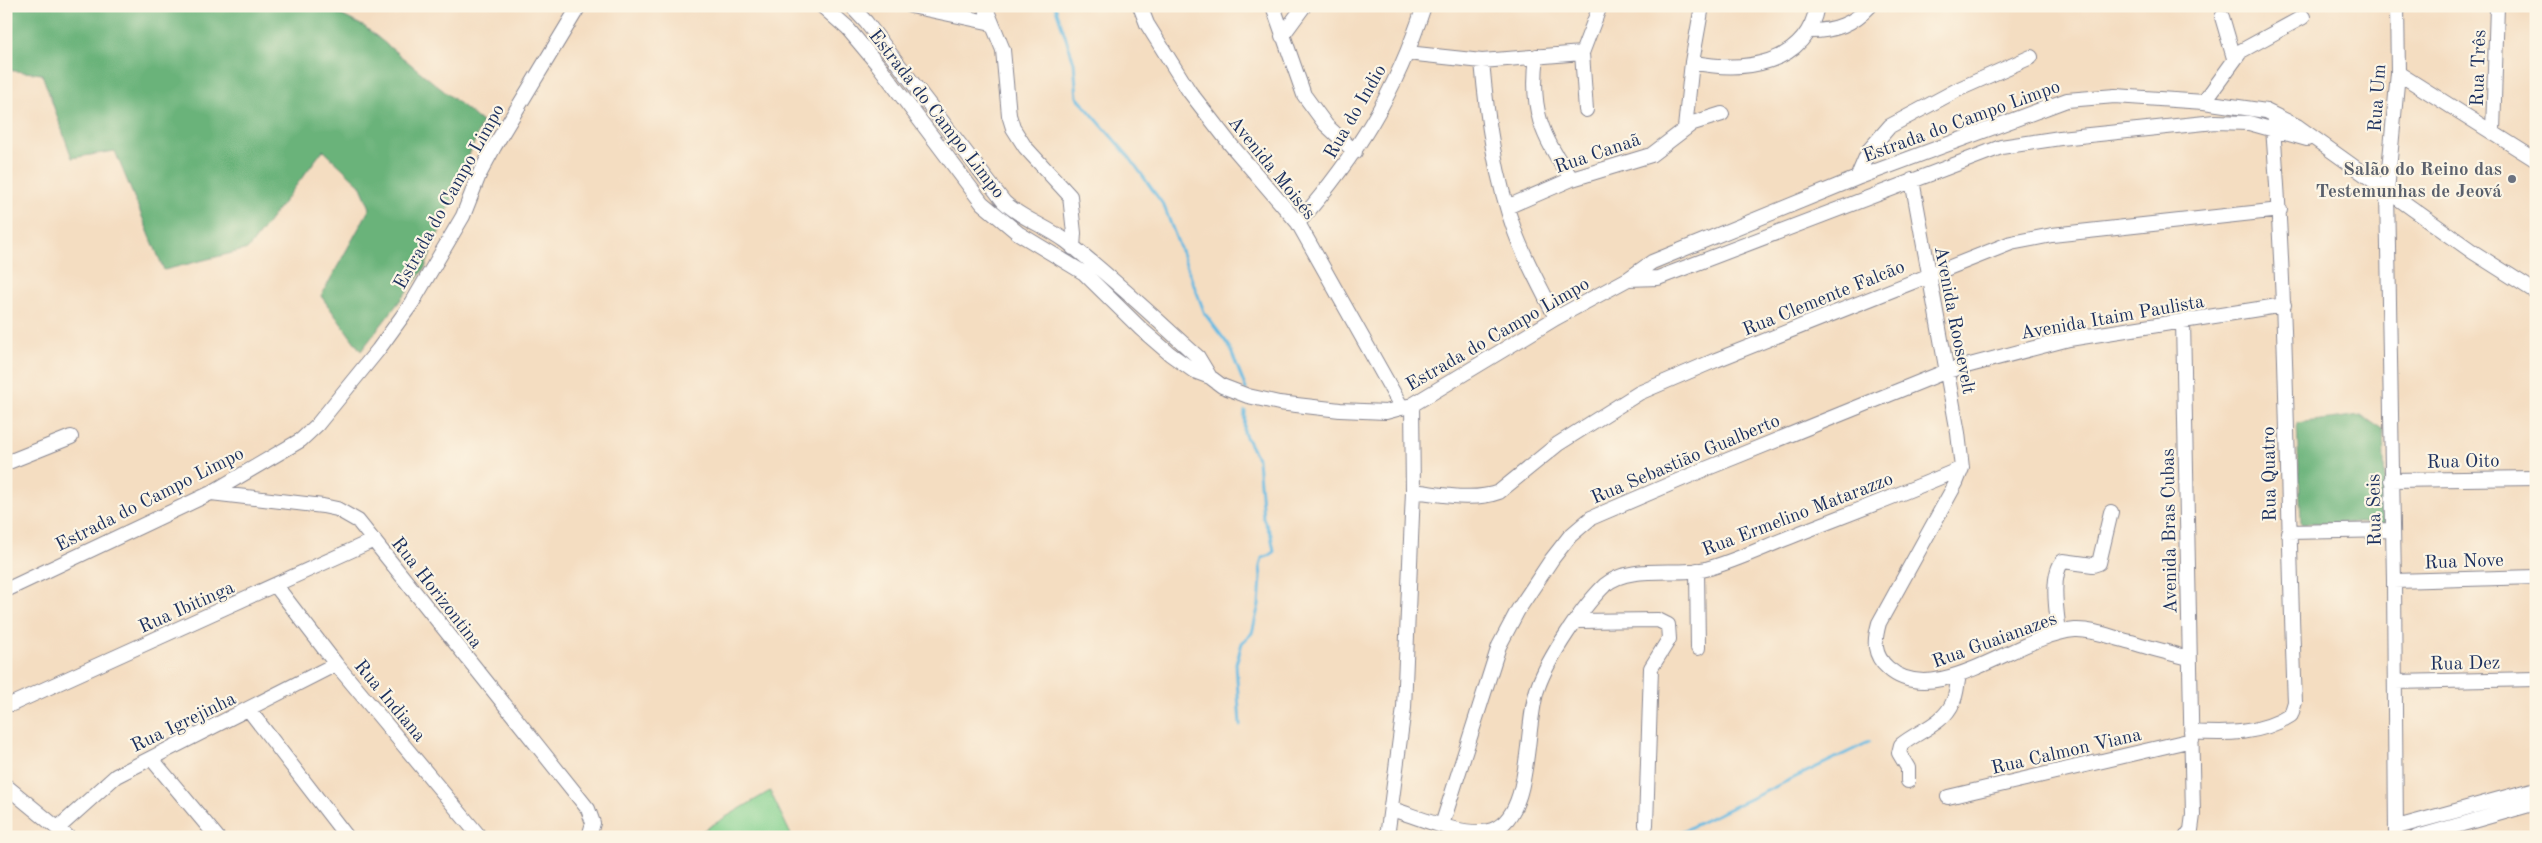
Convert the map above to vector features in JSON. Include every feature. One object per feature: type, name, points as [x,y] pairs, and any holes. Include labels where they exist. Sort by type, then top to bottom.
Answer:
[{"type":"street","name":"Estrada do Campo Limpo","points":[[6,590],[211,493],[301,440],[334,406],[412,303],[463,216],[483,168],[579,6]]},
{"type":"street","name":"Estrada do Campo Limpo","points":[[822,6],[848,29],[982,203],[996,216],[1018,234],[1084,273],[1141,329],[1170,354],[1194,371],[1210,377],[1222,386],[1248,396],[1279,403],[1370,412],[1386,412],[1407,406],[1556,318],[1628,279],[1652,262],[1857,178],[2067,100],[2115,96],[2204,102],[2255,108],[2275,122],[2320,142],[2386,192],[2473,252],[2536,292]]},
{"type":"street","points":[[851,6],[866,22],[1004,202],[1012,209],[1062,238],[1089,259],[1198,357],[1210,377]]},
{"type":"street","points":[[911,6],[992,23]]},
{"type":"street","points":[[985,6],[1003,50],[1009,115],[1013,128],[1025,147],[1070,196],[1074,233],[1073,248]]},
{"type":"street","name":"Avenida Moisés","points":[[1140,6],[1147,24],[1189,91],[1231,145],[1298,224],[1407,406]]},
{"type":"street","points":[[1272,6],[1304,95],[1326,125],[1355,152]]},
{"type":"street","points":[[1282,36],[1304,6]]},
{"type":"street","name":"Rua do Indio","points":[[1298,224],[1335,180],[1378,114],[1407,53],[1424,6]]},
{"type":"street","points":[[1586,110],[1582,53],[1585,39],[1600,6]]},
{"type":"street","points":[[1684,128],[1692,62],[1702,6]]},
{"type":"street","points":[[1692,62],[1726,68],[1763,63],[1785,54],[1800,43],[1810,31],[1817,6]]},
{"type":"street","points":[[1810,31],[1836,29],[1849,24],[1870,6]]},
{"type":"street","name":"Rua Um","points":[[2386,192],[2398,73],[2397,6]]},
{"type":"street","name":"Rua Três","points":[[2493,132],[2497,6]]},
{"type":"street","points":[[2222,17],[2234,58]]},
{"type":"street","points":[[2204,102],[2234,58],[2252,44],[2303,17]]},
{"type":"street","points":[[1407,53],[1482,61],[1582,53]]},
{"type":"street","points":[[1537,56],[1534,97],[1538,116],[1550,147],[1572,179]]},
{"type":"street","points":[[1857,178],[1869,150],[1890,126],[1968,85],[2031,57]]},
{"type":"street","points":[[1482,61],[1488,122],[1507,207],[1526,258],[1556,318]]},
{"type":"street","points":[[2398,73],[2536,160]]},
{"type":"street","points":[[2249,123],[2255,108]]},
{"type":"street","name":"Rua Canaã","points":[[1507,207],[1572,179],[1651,155],[1684,128],[1722,114]]},
{"type":"street","name":"Estrada do Campo Limpo","points":[[1628,279],[1658,278],[1987,152],[2024,143],[2161,126],[2215,122],[2275,122]]},
{"type":"street","name":"Rua Quatro","points":[[2191,736],[2244,732],[2265,728],[2291,715],[2295,702],[2288,532],[2284,305],[2275,122]]},
{"type":"street","name":"Avenida Roosevelt","points":[[1912,180],[1948,371],[1962,468]]},
{"type":"street","name":"Rua Seis","points":[[2386,192],[2394,580],[2396,832]]},
{"type":"street","name":"Rua Clemente Falcão","points":[[1413,491],[1473,498],[1499,492],[1558,444],[1639,393],[1716,360],[2030,238],[2280,210]]},
{"type":"street","name":"Avenida Itaim Paulista","points":[[1948,371],[2069,339],[2284,305]]},
{"type":"street","name":"Avenida Bras Cubas","points":[[2183,321],[2193,815],[2191,830],[2186,837]]},
{"type":"street","name":"Rua Sebastião Gualberto","points":[[1442,825],[1498,646],[1518,610],[1552,559],[1582,524],[1604,511],[1948,371]]},
{"type":"street","points":[[1387,837],[1404,708],[1413,491],[1407,406]]},
{"type":"street","points":[[6,463],[71,437]]},
{"type":"street","name":"Rua Guaianazes","points":[[1962,468],[1956,483],[1879,623],[1875,638],[1878,658],[1894,674],[1918,683],[1959,675],[2059,632],[2077,630],[2103,634],[2189,658]]},
{"type":"street","name":"Rua Ermelino Matarazzo","points":[[1392,809],[1442,825],[1476,832],[1490,831],[1503,825],[1511,817],[1520,791],[1537,689],[1548,665],[1577,621],[1602,588],[1614,579],[1657,571],[1697,570],[1911,490],[1962,468]]},
{"type":"street","name":"Rua Oito","points":[[2391,480],[2536,478]]},
{"type":"street","name":"Rua Horizontina","points":[[211,493],[337,508],[358,521],[584,804],[593,823],[590,837]]},
{"type":"street","points":[[2059,632],[2056,600],[2058,566],[2063,561],[2093,565],[2099,563],[2111,512]]},
{"type":"street","points":[[2288,532],[2392,530]]},
{"type":"street","name":"Rua Ibitinga","points":[[12,704],[374,540]]},
{"type":"street","points":[[1697,570],[1698,648]]},
{"type":"street","name":"Rua Nove","points":[[2394,580],[2536,577]]},
{"type":"street","name":"Rua Indiana","points":[[276,586],[336,664],[480,837]]},
{"type":"street","points":[[1577,621],[1658,620],[1668,625],[1669,639],[1651,668],[1646,825]]},
{"type":"street","name":"Rua Igrejinha","points":[[63,833],[116,776],[249,710],[336,664]]},
{"type":"street","points":[[1908,781],[1908,768],[1900,754],[1901,745],[1930,727],[1948,711],[1954,702],[1959,675]]},
{"type":"street","name":"Rua Dez","points":[[2395,682],[2536,679]]},
{"type":"street","points":[[249,710],[347,837]]},
{"type":"street","name":"Rua Calmon Viana","points":[[1948,797],[2191,736]]},
{"type":"street","points":[[151,758],[217,837]]},
{"type":"street","points":[[6,786],[63,833]]},
{"type":"street","points":[[2396,832],[2419,822],[2536,789]]},
{"type":"street","points":[[2419,822],[2417,837],[2536,804]]},
{"type":"green space","points":[[6,6],[323,6],[365,27],[482,122],[425,268],[361,351],[321,296],[370,208],[360,185],[323,150],[248,249],[164,270],[115,151],[72,158],[42,74],[6,70]]},
{"type":"green space","points":[[2361,415],[2383,430],[2386,523],[2301,523],[2297,423]]},
{"type":"green space","points":[[770,791],[792,837],[692,837]]},
{"type":"waterway","points":[[1055,6],[1074,62],[1077,97],[1130,158],[1164,206],[1205,314],[1229,346],[1246,389]]},
{"type":"waterway","points":[[1240,725],[1236,664],[1242,643],[1252,633],[1259,605],[1262,558],[1271,555],[1274,551],[1271,535],[1263,518],[1258,460],[1244,433],[1245,411]]},
{"type":"waterway","points":[[1670,837],[1869,742]]},
{"type":"place","name":"Salão do Reino das Testemunhas de Jeová","points":[[2512,179]]}]
